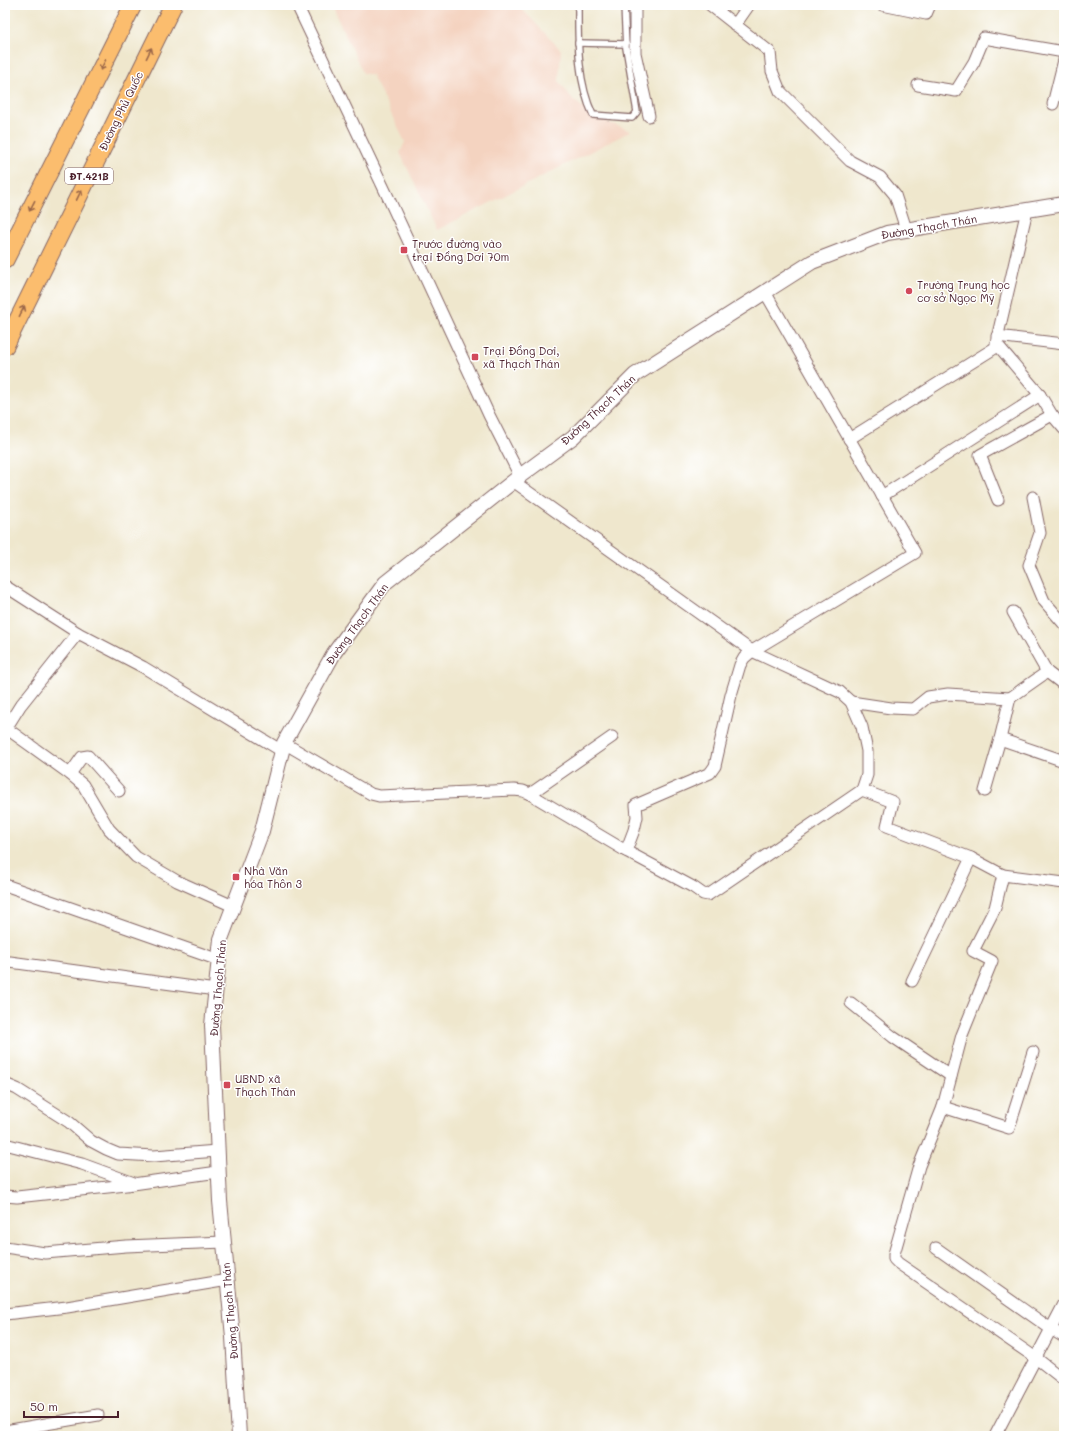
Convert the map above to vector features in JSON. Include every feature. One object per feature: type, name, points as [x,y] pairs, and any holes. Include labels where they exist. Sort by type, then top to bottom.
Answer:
[{"type":"main road","name":"ĐT.421B","points":[[5,260],[133,5]]},
{"type":"main road","name":"Đường Phủ Quốc","points":[[5,346],[173,5]]},
{"type":"street","points":[[5,586],[78,633],[143,666],[283,747],[371,794],[379,796],[514,790],[523,791],[703,894],[708,895],[862,790],[867,775],[867,751],[862,727],[851,702],[840,692],[752,651],[517,479],[388,197],[297,5]]},
{"type":"street","points":[[635,5],[635,53],[648,116]]},
{"type":"street","points":[[710,5],[770,52],[772,71],[780,91],[850,161],[880,178],[896,195],[906,229]]},
{"type":"street","points":[[735,25],[750,5]]},
{"type":"street","points":[[882,5],[926,14],[930,5]]},
{"type":"street","points":[[918,85],[956,91],[974,62],[984,38],[1064,52]]},
{"type":"street","points":[[1053,104],[1064,60]]},
{"type":"street","name":"Đường Thạch Thán","points":[[239,1436],[233,1337],[218,1172],[212,1025],[218,960],[221,939],[262,830],[283,747],[334,653],[385,583],[573,437],[635,375],[812,262],[887,232],[1064,204]]},
{"type":"street","points":[[998,341],[1027,210]]},
{"type":"street","points":[[626,851],[637,817],[636,804],[710,773],[715,766],[731,695],[740,665],[744,658],[752,651],[915,554],[765,292]]},
{"type":"street","points":[[998,341],[1040,395],[1052,415],[1064,429]]},
{"type":"street","points":[[849,439],[998,341],[1064,344]]},
{"type":"street","points":[[882,496],[1040,395]]},
{"type":"street","points":[[998,500],[980,455],[1052,415]]},
{"type":"street","points":[[1033,497],[1040,533],[1029,565],[1044,601],[1064,624]]},
{"type":"street","points":[[1013,612],[1048,672],[1064,685]]},
{"type":"street","points":[[78,633],[20,706],[6,729],[70,774],[83,785],[109,829],[136,857],[177,881],[233,906]]},
{"type":"street","points":[[851,702],[891,708],[913,709],[928,697],[948,694],[1010,698],[1048,672]]},
{"type":"street","points":[[985,790],[1010,698]]},
{"type":"street","points":[[530,794],[612,737]]},
{"type":"street","points":[[1000,739],[1064,761]]},
{"type":"street","points":[[70,774],[82,757],[88,756],[119,791]]},
{"type":"street","points":[[862,790],[894,802],[887,826],[971,858],[1003,875],[1064,882]]},
{"type":"street","points":[[912,980],[971,858]]},
{"type":"street","points":[[1003,875],[995,908],[973,951],[992,961],[962,1035],[943,1107],[919,1166],[894,1254],[894,1259],[1036,1358],[1064,1380]]},
{"type":"street","points":[[5,885],[218,960]]},
{"type":"street","points":[[10,962],[216,990]]},
{"type":"street","points":[[851,1003],[894,1036],[951,1076]]},
{"type":"street","points":[[943,1107],[1009,1128],[1033,1052]]},
{"type":"street","points":[[5,1084],[17,1089],[69,1122],[91,1141],[118,1154],[154,1156],[218,1151]]},
{"type":"street","points":[[5,1144],[82,1164],[136,1184]]},
{"type":"street","points":[[5,1196],[17,1197],[136,1184],[218,1172]]},
{"type":"street","points":[[5,1247],[45,1253],[126,1246],[224,1242]]},
{"type":"street","points":[[936,1248],[1064,1337]]},
{"type":"street","points":[[5,1314],[67,1306],[228,1280]]},
{"type":"street","points":[[995,1436],[1064,1304]]},
{"type":"street","points":[[5,1431],[98,1415]]},
{"type":"lane","points":[[578,5],[578,49],[587,102],[592,114],[632,118],[637,112],[626,44],[624,5]]},
{"type":"lane","points":[[578,43],[626,44]]},
{"type":"shaded area","points":[[331,5],[518,5],[561,50],[559,81],[572,99],[597,118],[631,131],[437,230],[400,153],[405,142],[372,75],[363,73]]},
{"type":"place","name":"Trước đường vào trại Đồng Dơi 70m","points":[[404,250]]},
{"type":"place","name":"Trường Trung học cơ sở Ngọc Mỹ","points":[[909,291]]},
{"type":"place","name":"Trại Đồng Dơi, xã Thạch Thán","points":[[475,357]]},
{"type":"place","name":"Nhà Văn hóa Thôn 3","points":[[236,877]]},
{"type":"place","name":"UBND xã Thạch Thán","points":[[227,1085]]}]
